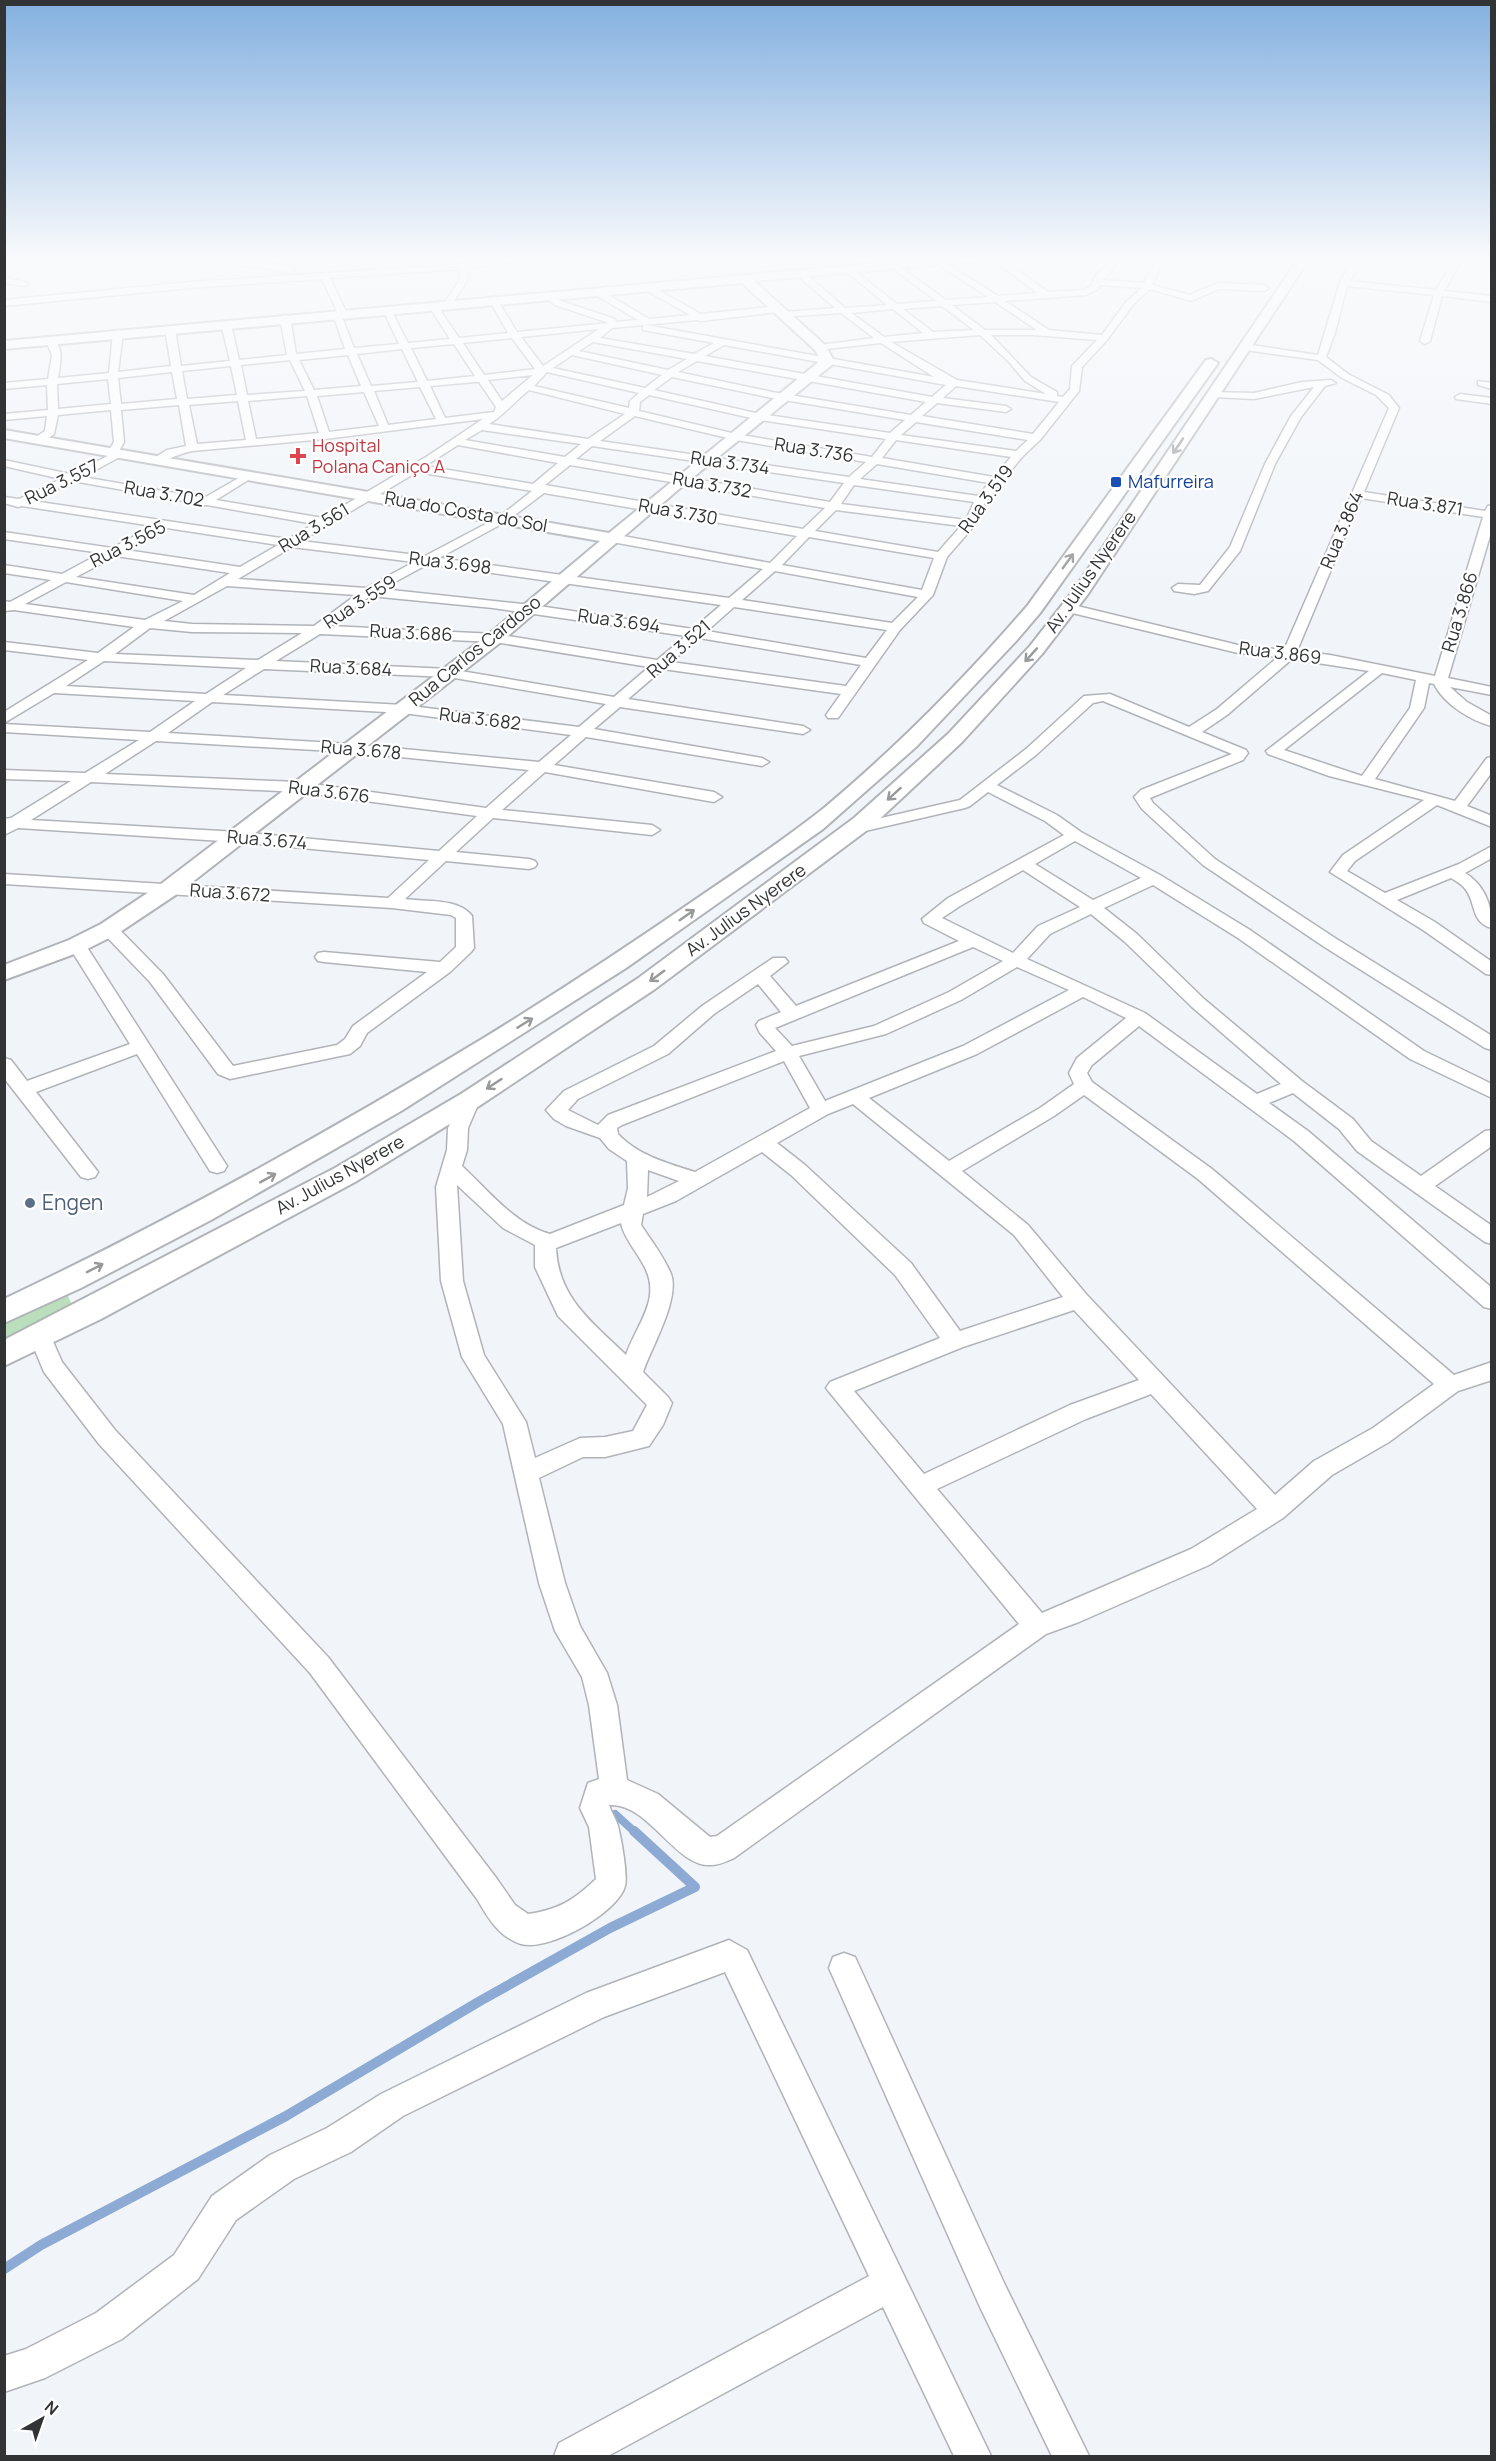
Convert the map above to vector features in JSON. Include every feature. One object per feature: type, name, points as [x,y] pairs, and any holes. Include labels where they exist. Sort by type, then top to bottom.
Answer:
[{"type":"main road","name":"Rua Carlos Cardoso","points":[[4,973],[77,945],[109,929],[169,889],[495,638],[681,480],[786,397],[813,373]]},
{"type":"main road","name":"Av. Julius Nyerere","points":[[6,1307],[65,1283],[262,1181],[433,1081],[611,969],[781,851],[830,813],[923,729],[1006,643],[1034,609],[1204,373]]},
{"type":"main road","name":"Av. Julius Nyerere","points":[[4,1353],[90,1311],[345,1174],[470,1100],[646,984],[852,829],[956,738],[1036,650],[1069,608],[1227,373]]},
{"type":"main road","points":[[1184,399],[1210,398]]},
{"type":"main road","name":"Rua do Costa do Sol","points":[[6,435],[370,495],[612,538]]},
{"type":"main road","points":[[65,1283],[90,1311]]},
{"type":"street","points":[[40,439],[50,432],[54,373]]},
{"type":"street","points":[[113,373],[119,442],[116,453]]},
{"type":"street","points":[[4,386],[141,373]]},
{"type":"street","points":[[176,373],[192,448]]},
{"type":"street","points":[[237,373],[241,399],[252,443]]},
{"type":"street","points":[[301,373],[311,393],[325,436]]},
{"type":"street","points":[[360,373],[385,429]]},
{"type":"street","points":[[419,373],[442,421]]},
{"type":"street","points":[[158,460],[171,452],[192,448],[385,429],[500,411],[479,373]]},
{"type":"street","points":[[4,417],[117,406],[241,399],[522,373]]},
{"type":"street","name":"Rua 3.561","points":[[4,719],[101,657],[146,625],[196,599],[456,442],[500,411],[541,373]]},
{"type":"street","points":[[557,373],[760,417],[1018,455]]},
{"type":"street","points":[[670,373],[786,397],[1036,438]]},
{"type":"street","name":"Rua 3.559","points":[[7,825],[153,738],[260,664],[315,631],[368,592],[503,519],[542,489],[538,485],[589,443],[633,413],[635,400],[670,373]]},
{"type":"street","points":[[783,373],[934,400],[1006,410]]},
{"type":"street","points":[[907,373],[954,383],[1064,400]]},
{"type":"street","points":[[934,373],[954,383]]},
{"type":"street","points":[[1023,373],[1028,379],[1064,400]]},
{"type":"street","name":"Rua 3.519","points":[[833,715],[895,627],[927,595],[941,556],[970,524],[981,500],[1018,455],[1036,438],[1075,389],[1076,373]]},
{"type":"street","points":[[1342,373],[1352,380]]},
{"type":"street","points":[[1210,398],[1254,396],[1302,385],[1352,380]]},
{"type":"street","name":"Rua 3.864","points":[[1289,655],[1379,446],[1393,405],[1382,396],[1352,380]]},
{"type":"street","name":"Rua 3.521","points":[[392,903],[489,813],[774,566],[833,506],[852,480],[875,460],[894,435],[954,383]]},
{"type":"street","points":[[1481,383],[1491,386]]},
{"type":"street","points":[[1178,588],[1194,590],[1204,588],[1236,548],[1270,464],[1296,416],[1322,384]]},
{"type":"street","name":"Rua 3.736","points":[[527,387],[736,437],[998,481]]},
{"type":"street","points":[[1460,397],[1491,400]]},
{"type":"street","name":"Rua 3.734","points":[[479,426],[981,500]]},
{"type":"street","name":"Rua 3.732","points":[[456,442],[833,506],[970,524]]},
{"type":"street","name":"Rua 3.557","points":[[4,512],[116,453]]},
{"type":"street","name":"Rua 3.702","points":[[4,463],[72,478],[324,522]]},
{"type":"street","name":"Rua 3.730","points":[[415,468],[941,556]]},
{"type":"street","name":"Rua 3.565","points":[[7,607],[167,524],[249,475]]},
{"type":"street","name":"Rua 3.871","points":[[1358,494],[1491,512]]},
{"type":"street","name":"Rua 3.698","points":[[4,500],[289,543],[566,578],[895,627]]},
{"type":"street","name":"Rua 3.866","points":[[1440,681],[1491,512]]},
{"type":"street","points":[[4,535],[240,571]]},
{"type":"street","name":"Rua do Costa do Sol","points":[[612,538],[927,595]]},
{"type":"street","points":[[4,569],[196,599]]},
{"type":"street","name":"Rua 3.694","points":[[223,582],[368,592],[530,608],[696,633],[870,663]]},
{"type":"street","name":"Rua 3.686","points":[[7,607],[146,625],[168,624],[192,628],[495,638],[660,665],[851,691]]},
{"type":"street","name":"Rua 3.869","points":[[1069,608],[1221,645],[1330,659],[1491,691]]},
{"type":"street","name":"Rua 3.684","points":[[4,646],[101,657],[449,673],[617,702],[802,730]]},
{"type":"street","points":[[1191,732],[1222,712],[1289,655]]},
{"type":"street","points":[[1378,670],[1273,751],[1365,782],[1459,807],[1491,822]]},
{"type":"street","points":[[1365,782],[1417,708],[1423,678]]},
{"type":"street","points":[[1440,681],[1441,686],[1460,703],[1491,722]]},
{"type":"street","name":"Rua 3.682","points":[[52,689],[403,709],[584,732],[762,762]]},
{"type":"street","points":[[852,829],[965,803],[1031,752],[1094,697],[1105,697],[1238,751],[1240,755],[1146,793],[1142,797],[1147,806],[1209,862],[1329,942],[1491,1044]]},
{"type":"street","name":"Rua 3.678","points":[[4,728],[351,748],[542,767],[714,797]]},
{"type":"street","points":[[1459,807],[1491,761]]},
{"type":"street","name":"Rua 3.676","points":[[4,774],[299,787],[489,813],[652,830]]},
{"type":"street","points":[[987,786],[1051,818],[1075,835],[1154,878],[1244,934],[1418,1054],[1491,1092]]},
{"type":"street","points":[[1436,800],[1349,858],[1338,870],[1341,875],[1429,926],[1491,970]]},
{"type":"street","name":"Rua 3.674","points":[[7,825],[238,837],[529,864]]},
{"type":"street","points":[[1075,835],[932,916],[932,921],[1138,1017],[1301,1136],[1491,1301]]},
{"type":"street","points":[[1384,899],[1452,872],[1491,851]]},
{"type":"street","points":[[1023,863],[1092,907],[1131,938],[1198,1003],[1295,1085],[1346,1124],[1364,1146],[1491,1237]]},
{"type":"street","points":[[1452,872],[1473,886],[1479,909],[1491,923]]},
{"type":"street","points":[[697,1180],[637,1157],[610,1142],[606,1133],[607,1126],[615,1120],[788,1053],[880,1030],[955,996],[1015,961],[1044,930],[1154,878]]},
{"type":"street","name":"Rua 3.672","points":[[4,879],[392,903],[456,910],[464,916],[465,948],[444,968]]},
{"type":"street","points":[[109,929],[127,945],[179,1003],[225,1070],[230,1073],[343,1050],[353,1042],[359,1030],[444,968]]},
{"type":"street","points":[[821,1110],[788,1053],[765,1027],[973,941]]},
{"type":"street","points":[[77,945],[217,1166]]},
{"type":"street","points":[[324,957],[444,968]]},
{"type":"street","points":[[606,1133],[586,1128],[562,1116],[556,1110],[557,1107],[571,1095],[661,1050],[708,1010],[778,962]]},
{"type":"street","points":[[760,975],[793,1014]]},
{"type":"street","points":[[452,1167],[517,1226],[551,1242],[669,1196],[821,1110],[970,1050],[1083,990]]},
{"type":"street","points":[[1138,1017],[1084,1062],[1078,1073],[1084,1086],[1221,1187],[1450,1385]]},
{"type":"street","points":[[24,1089],[142,1046]]},
{"type":"street","points":[[4,1064],[88,1172]]},
{"type":"street","points":[[1255,1102],[1295,1085]]},
{"type":"street","points":[[947,1170],[1047,1112],[1084,1086]]},
{"type":"street","points":[[855,1096],[1021,1230],[1078,1300],[1274,1511]]},
{"type":"street","points":[[470,1100],[458,1128],[457,1150],[446,1187],[452,1281],[473,1357],[514,1422],[552,1583],[568,1631],[594,1673],[603,1705],[614,1788]]},
{"type":"street","points":[[1421,1186],[1491,1136]]},
{"type":"street","points":[[764,1143],[798,1170],[903,1269],[955,1341]]},
{"type":"street","points":[[631,1374],[640,1347],[656,1316],[663,1289],[660,1274],[633,1230],[633,1210],[638,1188],[637,1157]]},
{"type":"street","points":[[526,1473],[579,1448],[605,1447],[641,1439],[651,1425],[660,1403],[566,1310],[546,1267],[545,1241]]},
{"type":"street","points":[[1037,1626],[838,1388],[955,1341],[1078,1300]]},
{"type":"street","points":[[40,1336],[52,1366],[107,1437],[319,1665],[487,1889],[504,1916],[524,1930],[547,1927],[587,1909],[611,1884],[603,1825],[594,1808],[598,1793],[614,1788],[650,1803],[672,1827],[696,1845],[710,1851],[724,1848],[1037,1626],[1070,1614],[1200,1557],[1274,1511],[1323,1468],[1381,1435],[1450,1385],[1491,1371]]},
{"type":"street","points":[[921,1486],[1078,1412],[1156,1383]]},
{"type":"street","points":[[4,2374],[32,2364],[109,2326],[186,2267],[224,2208],[282,2167],[339,2140],[392,2105],[597,2004],[729,1955],[736,1961],[973,2457]]},
{"type":"street","points":[[844,1968],[992,2295],[1071,2457]]},
{"type":"street","points":[[572,2457],[890,2284]]},
{"type":"green space","points":[[63,1292],[68,1296],[72,1305],[5,1340],[5,1316]]},
{"type":"waterway","points":[[615,1814],[636,1833]]},
{"type":"waterway","points":[[4,2269],[41,2245],[286,2116],[480,2001],[610,1928],[695,1887],[634,1831]]},
{"type":"place","name":"Hospital Polana Caniço A","points":[[298,456]]},
{"type":"place","name":"Mafurreira","points":[[1116,482]]},
{"type":"place","name":"Engen","points":[[30,1203]]}]
